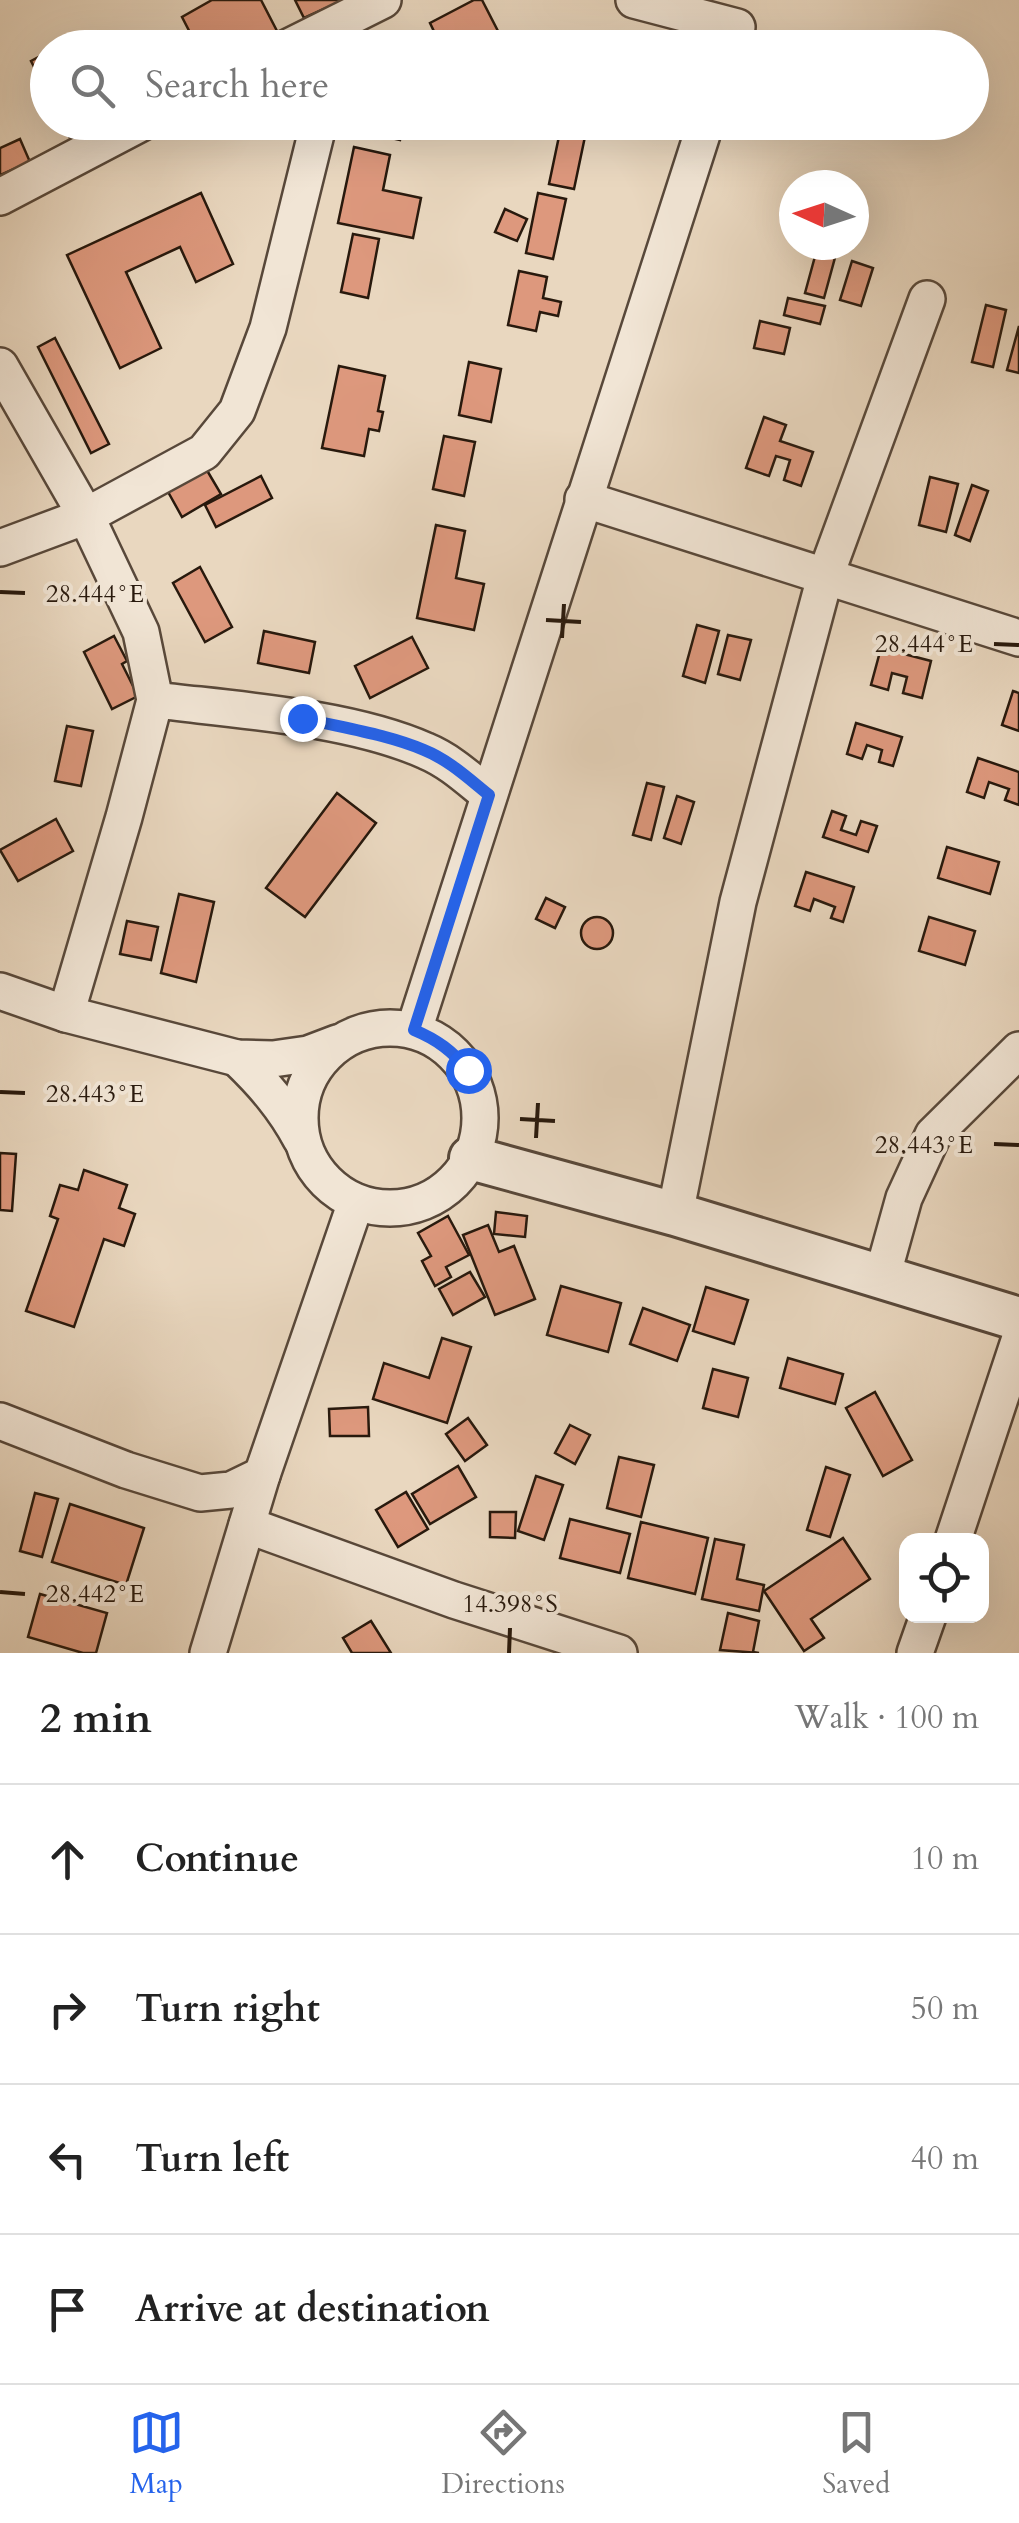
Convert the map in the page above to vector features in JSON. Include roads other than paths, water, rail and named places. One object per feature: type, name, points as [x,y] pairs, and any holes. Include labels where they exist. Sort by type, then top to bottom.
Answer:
[{"type":"street","points":[[634,0],[738,25]]},
{"type":"street","points":[[322,30],[368,6]]},
{"type":"street","points":[[354,30],[368,6]]},
{"type":"street","points":[[0,198],[110,140]]},
{"type":"street","points":[[0,548],[86,516],[204,452],[237,411],[268,328],[315,140]]},
{"type":"street","points":[[414,1030],[700,140]]},
{"type":"street","points":[[675,1214],[738,902],[825,577],[927,299]]},
{"type":"street","points":[[0,366],[86,516],[141,632],[154,700],[66,1014]]},
{"type":"street","points":[[583,499],[1019,638]]},
{"type":"street","points":[[154,700],[302,718],[387,738],[426,751],[456,768],[489,795]]},
{"type":"street","points":[[0,991],[66,1014],[238,1058],[308,1054],[376,1028],[414,1030],[436,1039],[454,1053],[472,1081],[481,1114],[472,1158],[447,1188],[431,1199],[394,1209],[356,1202],[324,1180],[275,1098],[238,1058]]},
{"type":"street","points":[[304,1145],[301,1105],[306,1086],[314,1068],[341,1042]]},
{"type":"street","points":[[882,1277],[904,1198],[932,1135],[1019,1050]]},
{"type":"street","points":[[472,1158],[675,1214],[1019,1319]]},
{"type":"street","points":[[208,1653],[262,1475],[356,1202]]},
{"type":"street","points":[[955,1533],[1019,1340]]},
{"type":"street","points":[[0,1422],[126,1470],[200,1493],[231,1490],[262,1475]]},
{"type":"street","points":[[200,1493],[245,1531],[619,1653]]},
{"type":"street","points":[[915,1653],[926,1623]]}]
